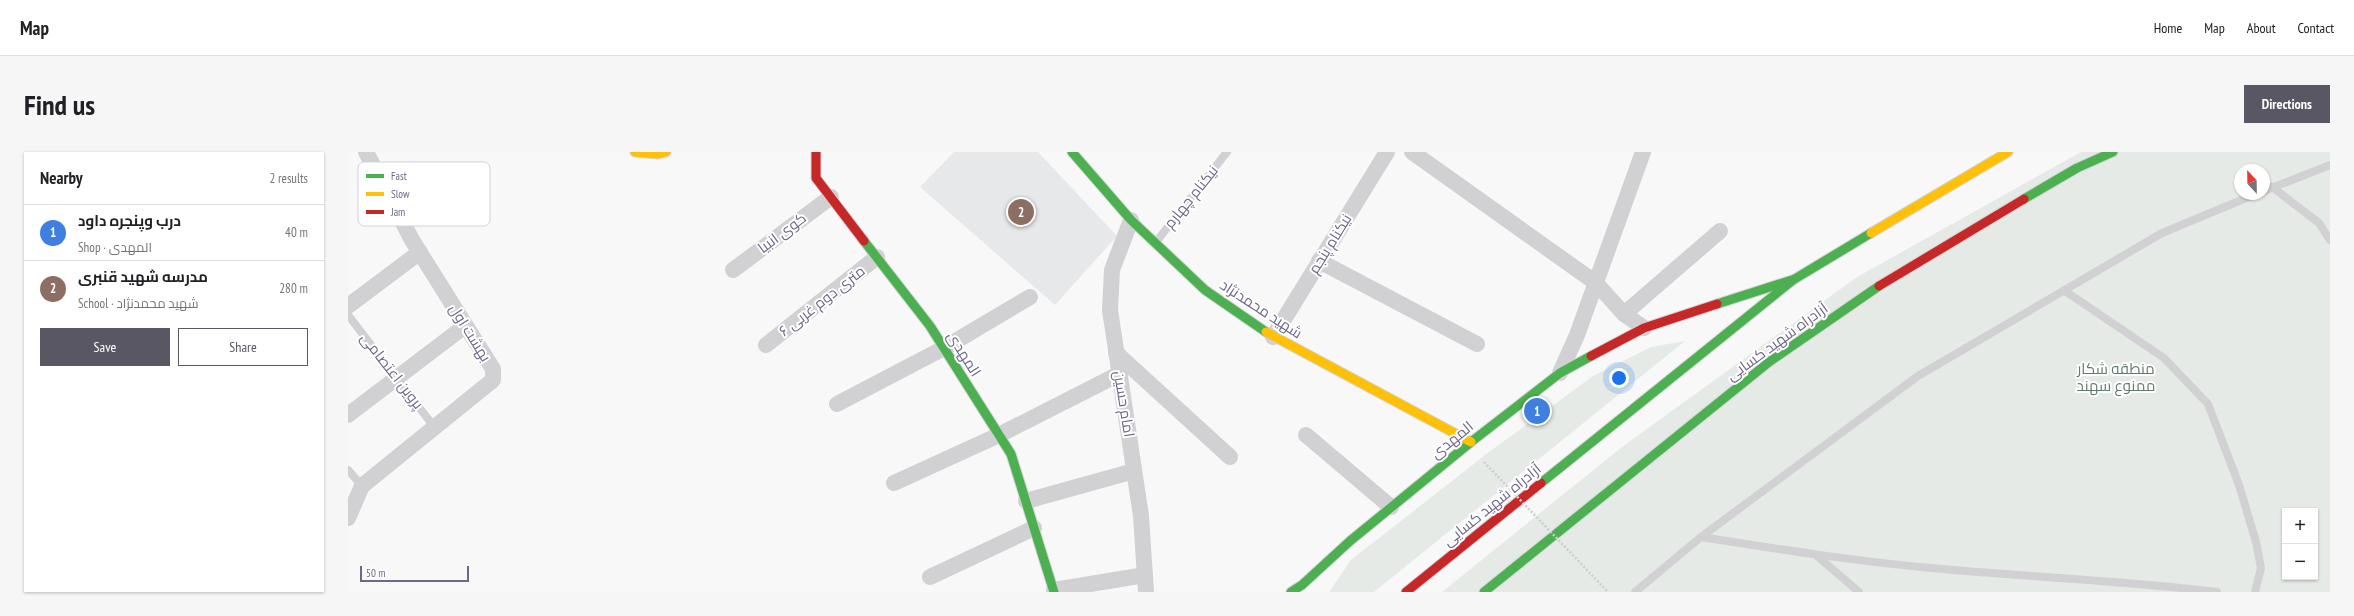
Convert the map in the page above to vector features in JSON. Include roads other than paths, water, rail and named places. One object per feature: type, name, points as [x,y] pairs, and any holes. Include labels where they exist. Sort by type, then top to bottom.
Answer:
[{"type":"main road","points":[[636,152],[658,154],[666,152]]},
{"type":"main road","name":"المهدی","points":[[816,152],[816,178],[930,326],[1011,454],[1054,591]]},
{"type":"main road","name":"آزادراه شهید کسایی","points":[[1406,592],[1793,280],[1968,174],[2008,152]]},
{"type":"main road","name":"آزادراه شهید کسایی","points":[[1484,592],[1769,362],[1884,283],[1980,224],[2077,168],[2113,152]]},
{"type":"main road","name":"شهید محمدنژاد","points":[[1074,153],[1131,220],[1205,290],[1273,336],[1471,442]]},
{"type":"main road","name":"المهدی","points":[[1291,592],[1300,588],[1350,541],[1391,507],[1471,442],[1560,373],[1644,328],[1793,280]]},
{"type":"street","name":"بهشت اول","points":[[366,152],[371,162]]},
{"type":"street","name":"نیکنام پنجم","points":[[1273,336],[1387,152]]},
{"type":"street","points":[[1412,152],[1596,283],[1624,314],[1644,328]]},
{"type":"street","points":[[1560,373],[1596,283],[1643,152]]},
{"type":"street","name":"کوی انبیا","points":[[734,270],[831,197]]},
{"type":"street","name":"امام حسین","points":[[1131,220],[1112,270],[1110,310],[1141,516],[1146,592]]},
{"type":"street","name":"بهشت اول","points":[[349,516],[362,486],[493,380],[493,369],[465,326],[406,226]]},
{"type":"street","points":[[1624,314],[1720,230]]},
{"type":"street","points":[[348,306],[420,252]]},
{"type":"street","name":"۶ متری دوم غربی","points":[[766,345],[877,257]]},
{"type":"street","points":[[1319,261],[1477,344]]},
{"type":"street","points":[[837,404],[944,348],[1030,297]]},
{"type":"street","points":[[348,415],[465,326]]},
{"type":"street","points":[[1116,353],[1230,457]]},
{"type":"street","points":[[894,483],[999,435],[1120,374]]},
{"type":"street","points":[[1306,435],[1391,507]]},
{"type":"street","points":[[1026,501],[1134,471]]},
{"type":"street","points":[[930,577],[1034,528]]},
{"type":"street","points":[[1054,591],[1145,574]]},
{"type":"lane","name":"نیکنام چهارم","points":[[1155,243],[1227,152]]},
{"type":"lane","points":[[2272,187],[2330,165]]},
{"type":"lane","points":[[2272,187],[2319,223],[2330,240]]},
{"type":"lane","points":[[1635,592],[1701,536],[1918,376],[2162,233],[2242,200]]},
{"type":"lane","points":[[2065,290],[2164,358],[2208,404],[2238,486],[2256,542],[2261,568],[2255,592]]},
{"type":"lane","name":"پروین اعتصامی","points":[[348,315],[435,428]]},
{"type":"lane","points":[[348,470],[362,486]]},
{"type":"lane","points":[[1701,536],[1815,555],[1930,568],[2154,584],[2217,592]]},
{"type":"lane","points":[[1815,555],[1859,592]]},
{"type":"place","name":"مدرسه شهید قنبری","points":[[1021,212]]},
{"type":"place","name":"درب وپنجره داود","points":[[1537,411]]},
{"type":"park label","name":"منطقه شکار ممنوع سهند","points":[[2116,378]]}]
